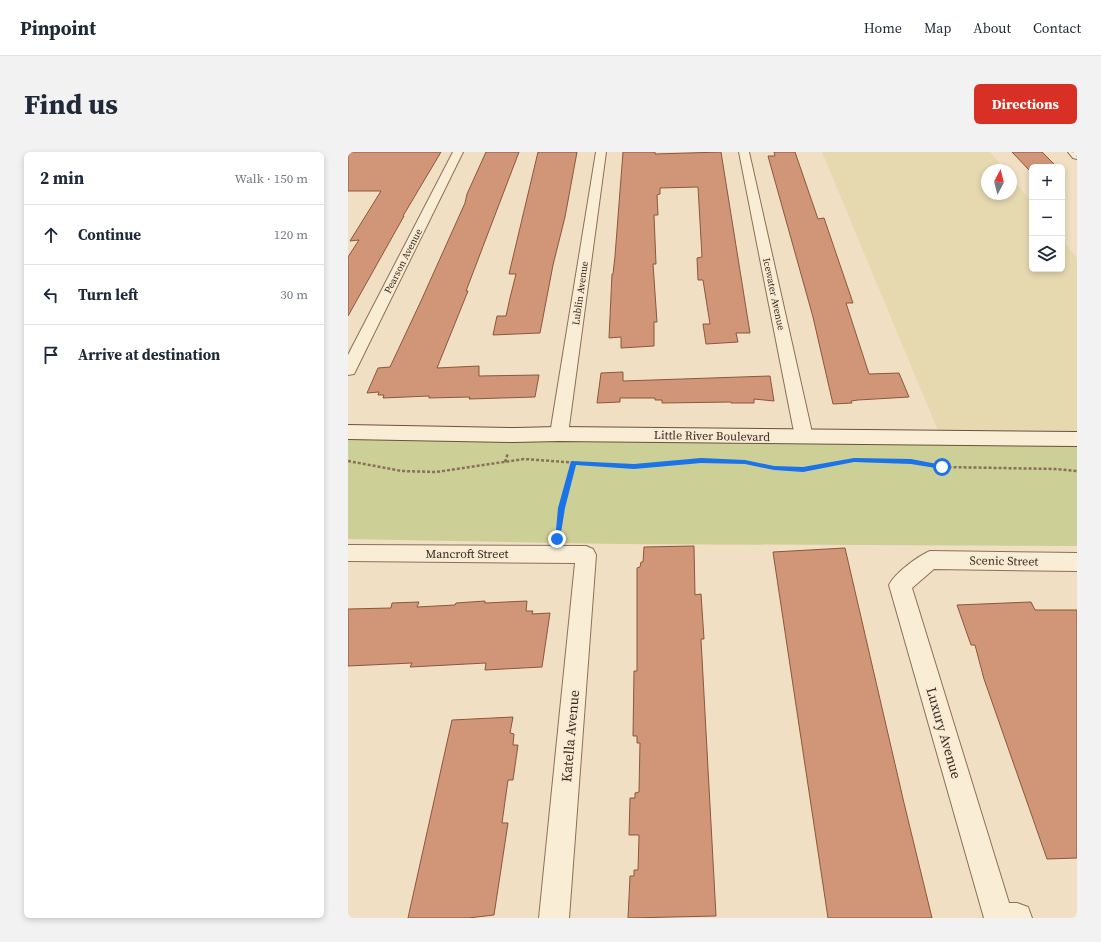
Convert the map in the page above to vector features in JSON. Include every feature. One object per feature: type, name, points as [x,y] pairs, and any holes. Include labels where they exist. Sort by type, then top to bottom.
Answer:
[{"type":"street","name":"Pearson Avenue","points":[[348,370],[458,152]]},
{"type":"street","name":"Lublin Avenue","points":[[559,434],[601,152]]},
{"type":"street","name":"Icewater Avenue","points":[[744,152],[804,437]]},
{"type":"street","points":[[1073,152],[1077,156]]},
{"type":"street","name":"Little River Boulevard","points":[[348,432],[514,435],[559,434],[1077,439]]},
{"type":"street","name":"Mancroft Street","points":[[348,553],[586,555]]},
{"type":"street","name":"Katella Avenue","points":[[554,918],[586,555]]},
{"type":"street","name":"Scenic Street","points":[[930,560],[1077,562]]},
{"type":"street","name":"Luxury Avenue","points":[[930,560],[900,585],[999,918]]},
{"type":"street","points":[[999,918],[1017,918]]},
{"type":"path","points":[[348,461],[402,471],[436,472],[524,459],[634,467],[701,461],[745,462],[774,468],[803,469],[854,460],[911,461],[942,467],[1056,469],[1077,472]]},
{"type":"path","points":[[557,539],[562,508],[573,463]]},
{"type":"shaded area","points":[[822,152],[990,152],[1000,164],[981,164],[981,200],[1017,200],[1017,184],[1029,199],[1029,272],[1065,272],[1065,244],[1077,258],[1077,439],[941,438]]},
{"type":"green space","points":[[348,432],[1077,439],[1077,546],[619,544],[348,539]]},
{"type":"building","points":[[348,152],[441,152],[403,216],[348,316],[348,257],[359,240],[350,241],[381,191],[348,191]]},
{"type":"building","points":[[486,152],[519,152],[466,291],[468,291],[437,368],[479,366],[479,376],[539,375],[535,397],[469,399],[470,397],[429,398],[429,396],[383,398],[384,395],[378,395],[379,392],[367,393],[378,368],[390,367],[465,203],[467,194]]},
{"type":"building","points":[[538,152],[577,152],[565,217],[553,265],[540,333],[493,335],[497,316],[506,316],[516,274],[509,274]]},
{"type":"building","points":[[623,152],[655,152],[655,154],[721,152],[750,333],[736,333],[738,342],[706,344],[703,324],[710,324],[703,280],[698,280],[697,258],[702,257],[698,187],[660,188],[660,194],[657,195],[658,215],[654,215],[656,264],[653,264],[657,322],[654,322],[654,346],[621,348],[621,337],[609,338],[612,274],[615,256]]},
{"type":"building","points":[[774,152],[795,152],[818,219],[824,218],[853,303],[846,303],[869,374],[899,373],[909,397],[858,400],[851,401],[852,403],[833,404],[813,317],[768,156],[775,156]]},
{"type":"building","points":[[1012,152],[1042,152],[1054,164],[1029,164],[1029,170]]},
{"type":"building","points":[[623,372],[623,381],[770,376],[774,401],[754,399],[754,403],[662,403],[662,400],[655,400],[655,398],[620,398],[620,402],[597,403],[601,373]]},
{"type":"building","points":[[694,546],[695,595],[701,594],[704,639],[701,639],[716,916],[628,918],[630,876],[634,876],[634,870],[638,870],[639,835],[629,835],[630,798],[635,798],[635,793],[639,792],[640,743],[637,743],[637,736],[633,736],[634,671],[637,671],[637,568],[640,567],[641,562],[643,562],[644,547]]},
{"type":"building","points":[[845,548],[932,918],[828,918],[773,552]]},
{"type":"building","points":[[485,601],[485,603],[527,601],[526,611],[533,611],[532,614],[550,613],[542,667],[485,670],[486,663],[410,667],[412,663],[348,666],[348,609],[391,608],[392,603],[419,602],[417,607],[455,605],[456,603]]},
{"type":"building","points":[[1031,602],[1035,610],[1077,610],[1077,858],[1047,859],[984,679],[975,645],[971,645],[957,605]]},
{"type":"building","points":[[513,717],[510,733],[514,734],[513,745],[518,745],[513,780],[508,780],[502,823],[508,823],[494,915],[468,918],[408,918],[452,720]]},
{"type":"route","points":[[557,539],[562,508],[573,463],[634,467],[701,461],[745,462],[774,468],[803,469],[854,460],[911,461],[942,467]]}]
